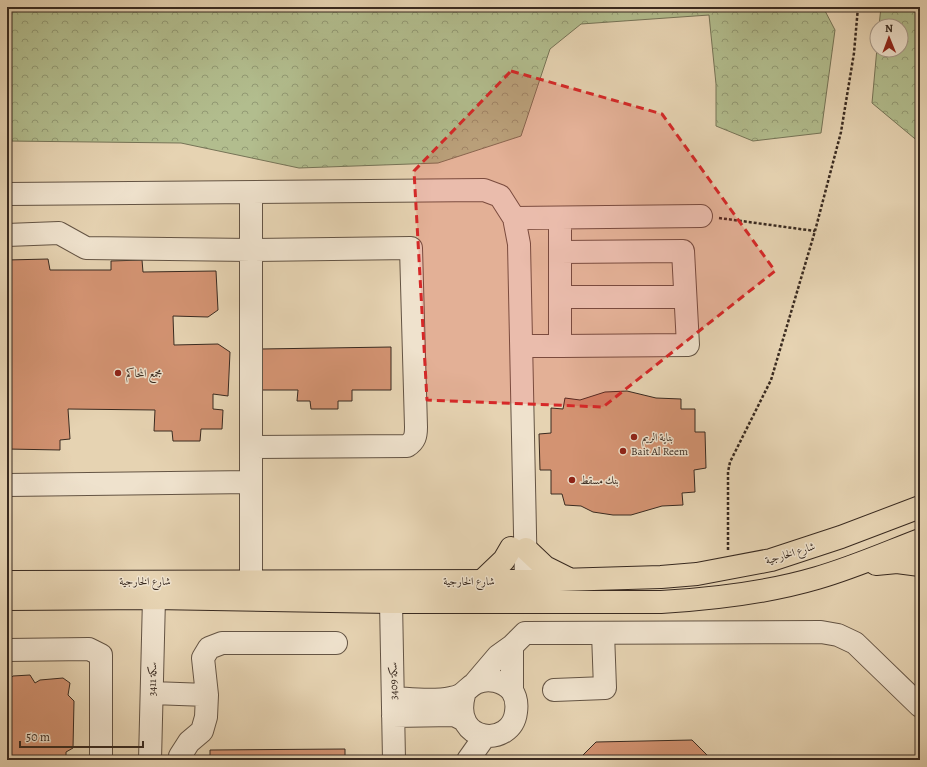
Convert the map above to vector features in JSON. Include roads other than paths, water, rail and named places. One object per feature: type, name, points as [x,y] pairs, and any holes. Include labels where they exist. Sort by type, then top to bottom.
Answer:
[{"type":"main road","name":"شارع الخارجية","points":[[7,599],[154,598],[392,602],[519,591],[571,580],[662,577],[728,568],[771,560],[840,538],[920,507]]},
{"type":"main road","name":"شارع الخارجية","points":[[7,582],[482,581],[519,591],[699,600],[776,589],[818,578],[920,540]]},
{"type":"main road","points":[[482,581],[518,549],[545,567],[571,580]]},
{"type":"main road","points":[[818,578],[880,563],[897,562],[920,565]]},
{"type":"main road","points":[[85,581],[107,589],[147,592],[154,598],[167,591],[201,586],[221,581]]},
{"type":"main road","points":[[340,581],[378,590],[386,595],[392,602],[406,592],[442,581]]},
{"type":"street","points":[[7,194],[484,190],[500,196],[514,218],[519,244],[522,346],[518,549]]},
{"type":"street","points":[[251,193],[251,581]]},
{"type":"street","points":[[514,218],[560,219],[701,216]]},
{"type":"street","points":[[514,218],[511,226],[509,244],[519,591]]},
{"type":"street","points":[[560,219],[560,346]]},
{"type":"street","points":[[7,235],[59,233],[86,248],[251,250],[411,248],[416,427],[416,436],[412,443],[407,446],[252,447]]},
{"type":"street","points":[[522,346],[688,345],[683,251],[560,252]]},
{"type":"street","points":[[560,297],[685,297]]},
{"type":"street","points":[[7,485],[251,482]]},
{"type":"street","name":"سكة 3411","points":[[150,760],[154,598]]},
{"type":"street","name":"سكة 3409","points":[[392,602],[394,760]]},
{"type":"street","points":[[512,646],[512,691],[517,703],[515,718],[508,729],[476,749],[469,729],[462,719],[460,708],[469,689],[498,656],[512,646],[525,633],[821,632],[838,635],[855,643],[920,706]]},
{"type":"street","points":[[554,690],[604,688],[603,633]]},
{"type":"street","points":[[180,760],[180,756],[189,742],[202,731],[206,717],[207,695],[203,658],[209,648],[222,644],[336,643]]},
{"type":"street","points":[[7,650],[89,648],[101,655],[101,760]]},
{"type":"street","points":[[393,707],[443,700],[469,689],[487,679],[500,682],[512,691]]},
{"type":"street","points":[[152,693],[207,695]]},
{"type":"street","points":[[393,707],[454,715],[462,719]]},
{"type":"place","name":"مجمع المحاكم","points":[[118,373]]},
{"type":"place","name":"بناية الريم","points":[[634,437]]},
{"type":"place","name":"Bait Al Reem","points":[[623,451]]},
{"type":"place","name":"بنك مسقط","points":[[572,480]]}]
